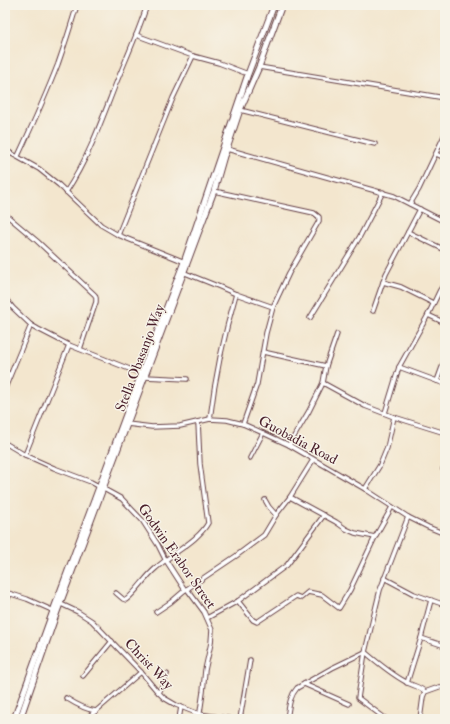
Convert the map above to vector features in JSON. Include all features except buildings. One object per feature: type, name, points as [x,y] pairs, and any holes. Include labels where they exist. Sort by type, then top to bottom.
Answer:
[{"type":"street","points":[[18,156],[58,64],[77,5]]},
{"type":"street","points":[[66,192],[75,179],[99,130],[147,5]]},
{"type":"street","points":[[122,433],[186,263],[248,74],[274,5]]},
{"type":"street","name":"Stella Obasanjo Way","points":[[20,719],[55,611],[61,604],[122,433],[127,424],[144,375],[185,273],[186,263],[214,191],[221,160],[227,149],[240,110],[259,67],[282,5]]},
{"type":"street","points":[[136,35],[248,74]]},
{"type":"street","points":[[118,236],[172,98],[194,56]]},
{"type":"street","points":[[259,67],[445,98]]},
{"type":"street","points":[[240,110],[375,144]]},
{"type":"street","points":[[410,204],[419,189],[445,134]]},
{"type":"street","points":[[227,149],[383,192],[445,222]]},
{"type":"street","points":[[5,150],[39,169],[101,225],[118,236],[186,263]]},
{"type":"street","points":[[436,154],[445,158]]},
{"type":"street","points":[[214,191],[314,213],[319,217],[319,221],[290,272],[273,307],[257,384],[243,424]]},
{"type":"street","points":[[310,318],[359,238],[383,192]]},
{"type":"street","points":[[374,311],[386,274],[420,209]]},
{"type":"street","points":[[5,214],[37,241],[95,295],[96,302],[80,349]]},
{"type":"street","points":[[408,232],[445,250]]},
{"type":"street","points":[[185,273],[236,294],[273,307]]},
{"type":"street","points":[[383,282],[401,287],[434,303]]},
{"type":"street","points":[[385,413],[399,367],[445,283]]},
{"type":"street","points":[[210,419],[212,396],[219,362],[229,316],[236,294]]},
{"type":"street","points":[[5,298],[31,325],[69,345],[144,375],[187,379]]},
{"type":"street","points":[[428,315],[445,323]]},
{"type":"street","points":[[5,388],[31,325]]},
{"type":"street","points":[[289,445],[309,411],[322,383],[337,334]]},
{"type":"street","points":[[25,455],[69,345]]},
{"type":"street","points":[[263,352],[326,366]]},
{"type":"street","points":[[437,381],[445,359]]},
{"type":"street","points":[[399,367],[445,384]]},
{"type":"street","points":[[5,371],[10,375]]},
{"type":"street","points":[[322,383],[365,406],[445,433]]},
{"type":"street","points":[[365,489],[380,465],[387,448],[394,417]]},
{"type":"street","name":"Guobadia Road","points":[[127,424],[152,427],[180,426],[210,419],[227,420],[243,424],[289,445],[365,489],[408,517],[445,534]]},
{"type":"street","points":[[116,593],[126,600],[165,559],[200,533],[208,523],[200,464],[198,422]]},
{"type":"street","points":[[250,458],[263,432]]},
{"type":"street","name":"Godwin Erabor Street","points":[[5,443],[25,455],[91,482],[122,499],[142,520],[165,559],[186,590],[204,612],[212,630],[199,719]]},
{"type":"street","points":[[156,612],[264,535],[313,460]]},
{"type":"street","points":[[443,469],[445,464]]},
{"type":"street","points":[[14,719],[102,488]]},
{"type":"street","points":[[290,497],[324,515],[346,529],[355,533],[375,537]]},
{"type":"street","points":[[265,500],[276,515]]},
{"type":"street","points":[[238,601],[253,620],[257,622],[287,601],[296,596],[301,598],[308,592],[322,594],[338,608],[350,590],[375,537],[392,507]]},
{"type":"street","points":[[207,618],[238,601],[287,565],[324,515]]},
{"type":"street","points":[[386,719],[358,698],[365,652],[380,590],[408,517]]},
{"type":"street","points":[[384,578],[414,594],[445,605]]},
{"type":"street","points":[[5,592],[27,599],[55,611]]},
{"type":"street","points":[[5,604],[10,594]]},
{"type":"street","points":[[407,683],[431,600]]},
{"type":"street","name":"Christ Way","points":[[61,604],[92,621],[159,693],[176,705],[199,714],[232,719]]},
{"type":"street","points":[[421,638],[445,646]]},
{"type":"street","points":[[84,676],[112,641]]},
{"type":"street","points":[[365,652],[407,683],[422,689],[425,692]]},
{"type":"street","points":[[301,719],[288,718],[291,698],[297,688],[332,668],[365,652]]},
{"type":"street","points":[[240,719],[250,660]]},
{"type":"street","points":[[85,719],[141,672]]},
{"type":"street","points":[[159,693],[167,674]]},
{"type":"street","points":[[304,684],[349,704]]},
{"type":"street","points":[[425,719],[420,718],[425,692],[439,687],[445,687]]},
{"type":"street","points":[[66,698],[90,711],[96,711]]},
{"type":"street","points":[[179,719],[181,707]]}]
